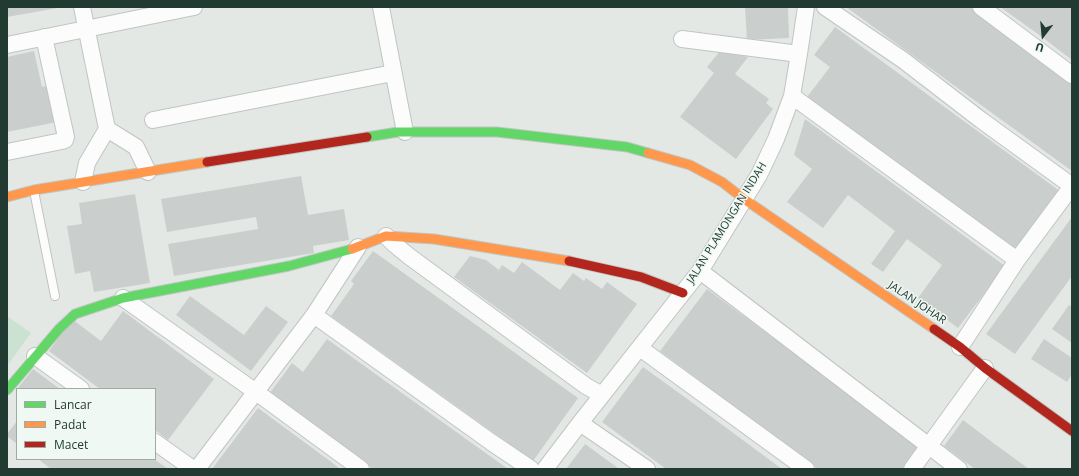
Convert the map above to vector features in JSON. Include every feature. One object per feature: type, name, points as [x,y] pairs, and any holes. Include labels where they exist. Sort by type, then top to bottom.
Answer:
[{"type":"street","points":[[82,7],[107,129],[87,163],[83,182]]},
{"type":"street","points":[[7,45],[194,7]]},
{"type":"street","points":[[381,7],[405,132]]},
{"type":"street","name":"JALAN PLAMONGAN INDAH","points":[[546,469],[580,423],[700,271],[759,174],[776,139],[792,96],[800,54],[806,7]]},
{"type":"street","points":[[825,7],[903,60],[981,120],[1072,186],[1017,260],[960,347]]},
{"type":"street","points":[[981,7],[1072,75]]},
{"type":"street","points":[[7,152],[62,141],[65,140],[66,137],[44,38]]},
{"type":"street","points":[[682,39],[800,54]]},
{"type":"street","points":[[153,120],[393,73]]},
{"type":"street","points":[[792,96],[1017,260]]},
{"type":"street","points":[[107,129],[136,148],[148,172]]},
{"type":"street","name":"JALAN JOHAR","points":[[7,197],[34,190],[398,132],[497,132],[627,147],[690,165],[722,182],[744,199],[960,347],[985,368],[1072,431]]},
{"type":"street","points":[[386,236],[410,257],[586,386],[602,395]]},
{"type":"street","points":[[7,390],[67,320],[75,314],[123,298],[289,266],[358,247],[386,236],[434,239],[562,259],[641,277],[683,293]]},
{"type":"street","points":[[197,469],[314,315],[358,247]]},
{"type":"street","points":[[700,271],[959,469]]},
{"type":"street","points":[[123,298],[256,392],[361,469]]},
{"type":"street","points":[[314,315],[531,469]]},
{"type":"street","points":[[640,348],[806,469]]},
{"type":"street","points":[[35,356],[80,388]]},
{"type":"street","points":[[912,469],[985,368]]},
{"type":"street","points":[[580,423],[647,469]]},
{"type":"street","points":[[156,443],[193,469]]},
{"type":"lane","points":[[34,190],[55,296]]},
{"type":"green space","points":[[7,316],[31,333],[7,366]]},
{"type":"building","points":[[7,7],[58,7],[58,8],[7,17]]},
{"type":"building","points":[[745,7],[788,7],[789,38],[747,40]]},
{"type":"building","points":[[846,7],[971,7],[1029,48],[1072,80],[1072,171]]},
{"type":"building","points":[[1000,7],[1072,7],[1072,60],[1038,34]]},
{"type":"building","points":[[835,27],[1061,192],[1017,252],[807,97],[830,67],[814,55]]},
{"type":"building","points":[[34,51],[42,87],[49,85],[57,122],[7,132],[7,57]]},
{"type":"building","points":[[720,51],[748,57],[735,74],[769,99],[766,103],[773,109],[736,159],[680,117],[714,73],[707,67]]},
{"type":"building","points":[[805,119],[1005,266],[958,328],[918,298],[942,265],[907,239],[883,272],[871,264],[895,231],[848,195],[823,228],[787,202],[812,169],[794,155]]},
{"type":"building","points":[[301,176],[308,215],[344,209],[349,240],[313,246],[314,253],[174,276],[168,244],[258,229],[256,217],[167,232],[161,199]]},
{"type":"building","points":[[135,194],[150,283],[94,292],[90,271],[75,274],[67,226],[82,224],[79,203]]},
{"type":"building","points":[[1072,217],[1072,276],[1015,354],[986,334]]},
{"type":"building","points":[[373,251],[578,398],[533,461],[331,316],[354,284],[351,281]]},
{"type":"building","points":[[470,256],[486,260],[499,270],[502,265],[514,273],[522,262],[560,290],[573,273],[584,281],[586,278],[602,289],[607,282],[637,304],[587,373],[454,277]]},
{"type":"building","points":[[707,289],[919,446],[902,469],[818,469],[660,351]]},
{"type":"building","points":[[190,296],[244,335],[266,306],[288,322],[251,371],[176,315]]},
{"type":"building","points":[[1069,305],[1072,307],[1072,343],[1052,329]]},
{"type":"building","points":[[123,311],[214,379],[168,440],[156,431],[156,388],[99,388],[49,351],[72,319],[101,341]]},
{"type":"building","points":[[327,339],[508,469],[373,469],[269,394],[292,363],[303,372]]},
{"type":"building","points":[[1044,339],[1072,358],[1072,374],[1067,382],[1031,359]]},
{"type":"building","points":[[643,367],[782,469],[666,469],[602,422]]},
{"type":"building","points":[[33,369],[59,388],[18,388]]},
{"type":"building","points":[[258,408],[330,461],[340,469],[212,469]]},
{"type":"building","points":[[963,420],[1029,469],[975,469],[944,446]]},
{"type":"building","points":[[16,422],[16,443],[7,436]]},
{"type":"building","points":[[585,444],[618,468],[620,469],[566,469]]},
{"type":"building","points":[[39,460],[155,460],[168,469],[51,469]]},
{"type":"traffic: fast","points":[[367,137],[398,132],[497,132],[627,147],[648,153]]},
{"type":"traffic: fast","points":[[7,390],[59,329],[75,314],[123,298],[289,266],[352,249]]},
{"type":"traffic: slow","points":[[648,153],[690,165],[722,182],[744,199],[934,329]]},
{"type":"traffic: slow","points":[[7,197],[34,190],[207,162]]},
{"type":"traffic: slow","points":[[352,249],[386,236],[434,239],[569,261]]},
{"type":"traffic: jam","points":[[207,162],[367,137]]},
{"type":"traffic: jam","points":[[569,261],[641,277],[683,293]]},
{"type":"traffic: jam","points":[[934,329],[1072,431]]}]
